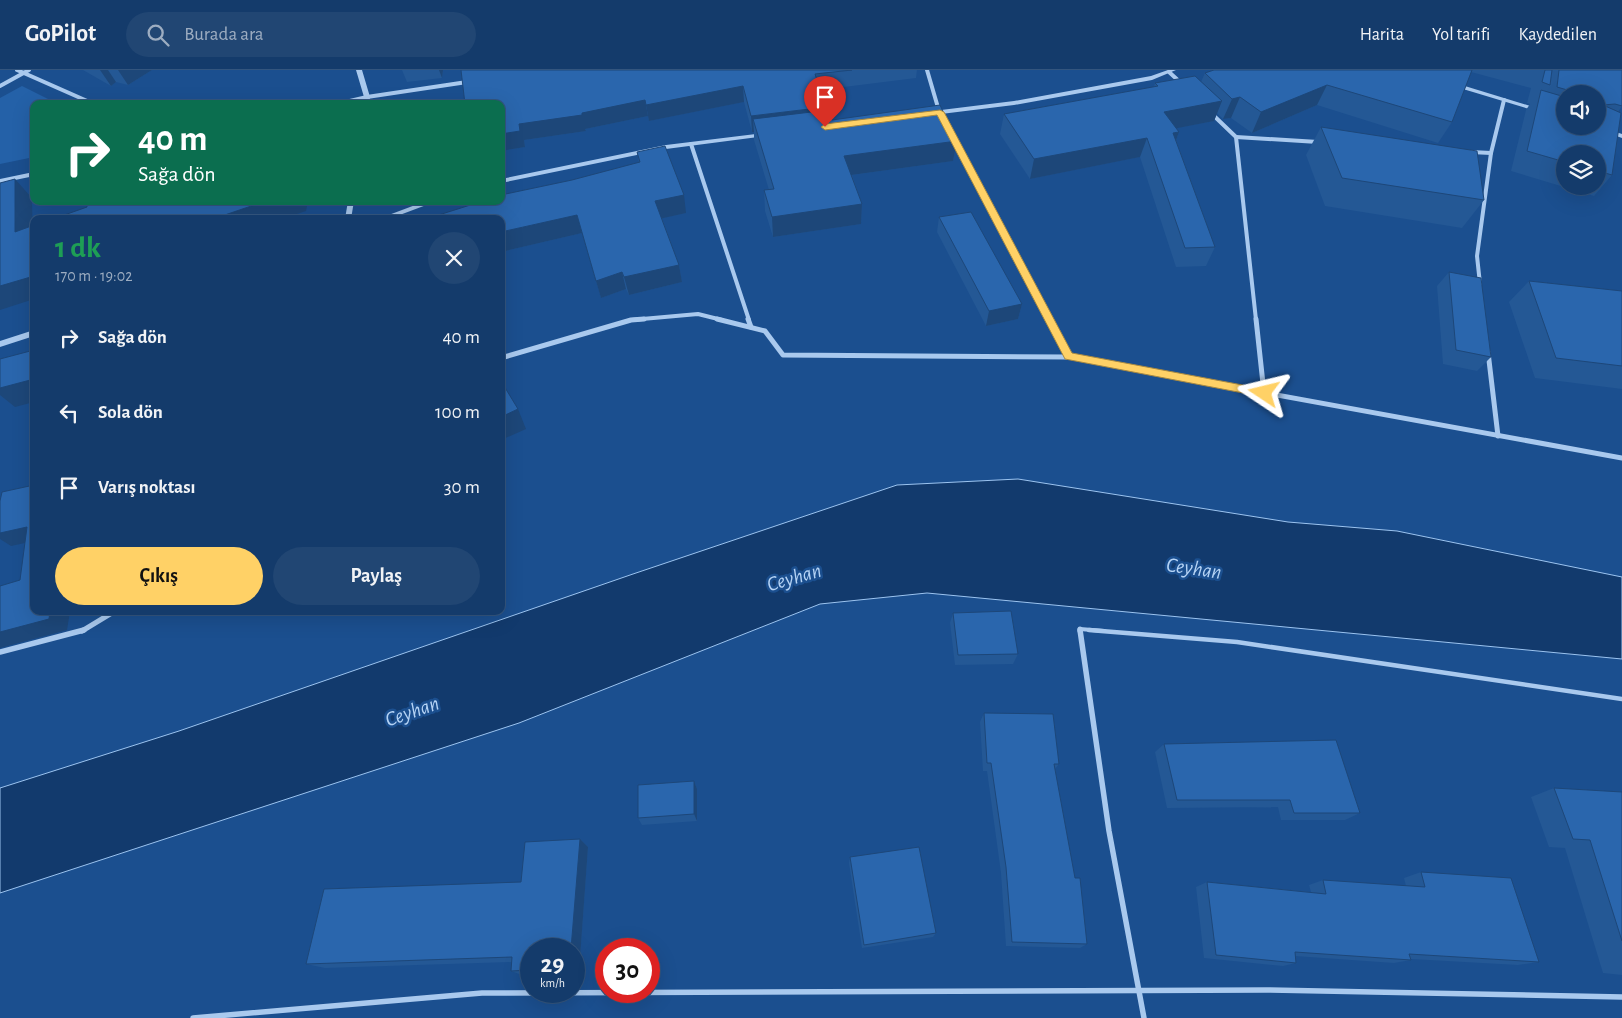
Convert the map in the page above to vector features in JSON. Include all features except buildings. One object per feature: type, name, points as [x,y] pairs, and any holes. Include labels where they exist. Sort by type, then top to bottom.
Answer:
[{"type":"street","points":[[17,70],[85,100]]},
{"type":"street","points":[[0,86],[29,70]]},
{"type":"street","points":[[359,70],[366,100],[474,80]]},
{"type":"street","points":[[927,70],[944,121]]},
{"type":"street","points":[[930,114],[1051,96],[1152,78],[1171,71],[1182,85]]},
{"type":"street","points":[[1449,84],[1547,113]]},
{"type":"street","points":[[1482,294],[1477,256],[1491,153],[1504,100]]},
{"type":"street","points":[[1538,110],[1539,102]]},
{"type":"street","points":[[1209,111],[1236,137],[1264,393]]},
{"type":"street","points":[[949,130],[1069,356]]},
{"type":"street","points":[[1606,131],[1622,136]]},
{"type":"street","points":[[505,180],[666,147],[767,134]]},
{"type":"street","points":[[1236,137],[1324,142]]},
{"type":"street","points":[[691,144],[750,327]]},
{"type":"street","points":[[1461,151],[1491,153]]},
{"type":"street","points":[[0,181],[30,175]]},
{"type":"street","points":[[393,215],[422,205]]},
{"type":"street","points":[[505,357],[631,320],[698,314],[765,331],[783,355],[1069,356],[1622,458]]},
{"type":"street","points":[[0,344],[30,334]]},
{"type":"street","points":[[1488,351],[1498,436]]},
{"type":"street","points":[[0,652],[82,631],[108,615]]},
{"type":"street","points":[[1080,629],[1109,831],[1144,1018]]},
{"type":"street","points":[[193,1018],[482,993],[1277,990],[1622,997]]},
{"type":"lane","points":[[1080,629],[1237,642],[1622,699]]},
{"type":"shaded area","points":[[22,86],[50,100],[30,100],[30,158],[0,164],[0,98]]},
{"type":"water","name":"Ceyhan","points":[[1018,479],[1288,522],[1397,531],[1622,577],[1622,659],[927,593],[820,604],[519,723],[0,893],[0,788],[179,731],[897,485]]},
{"type":"route","points":[[825,127],[940,112],[1069,356],[1264,393]]}]
